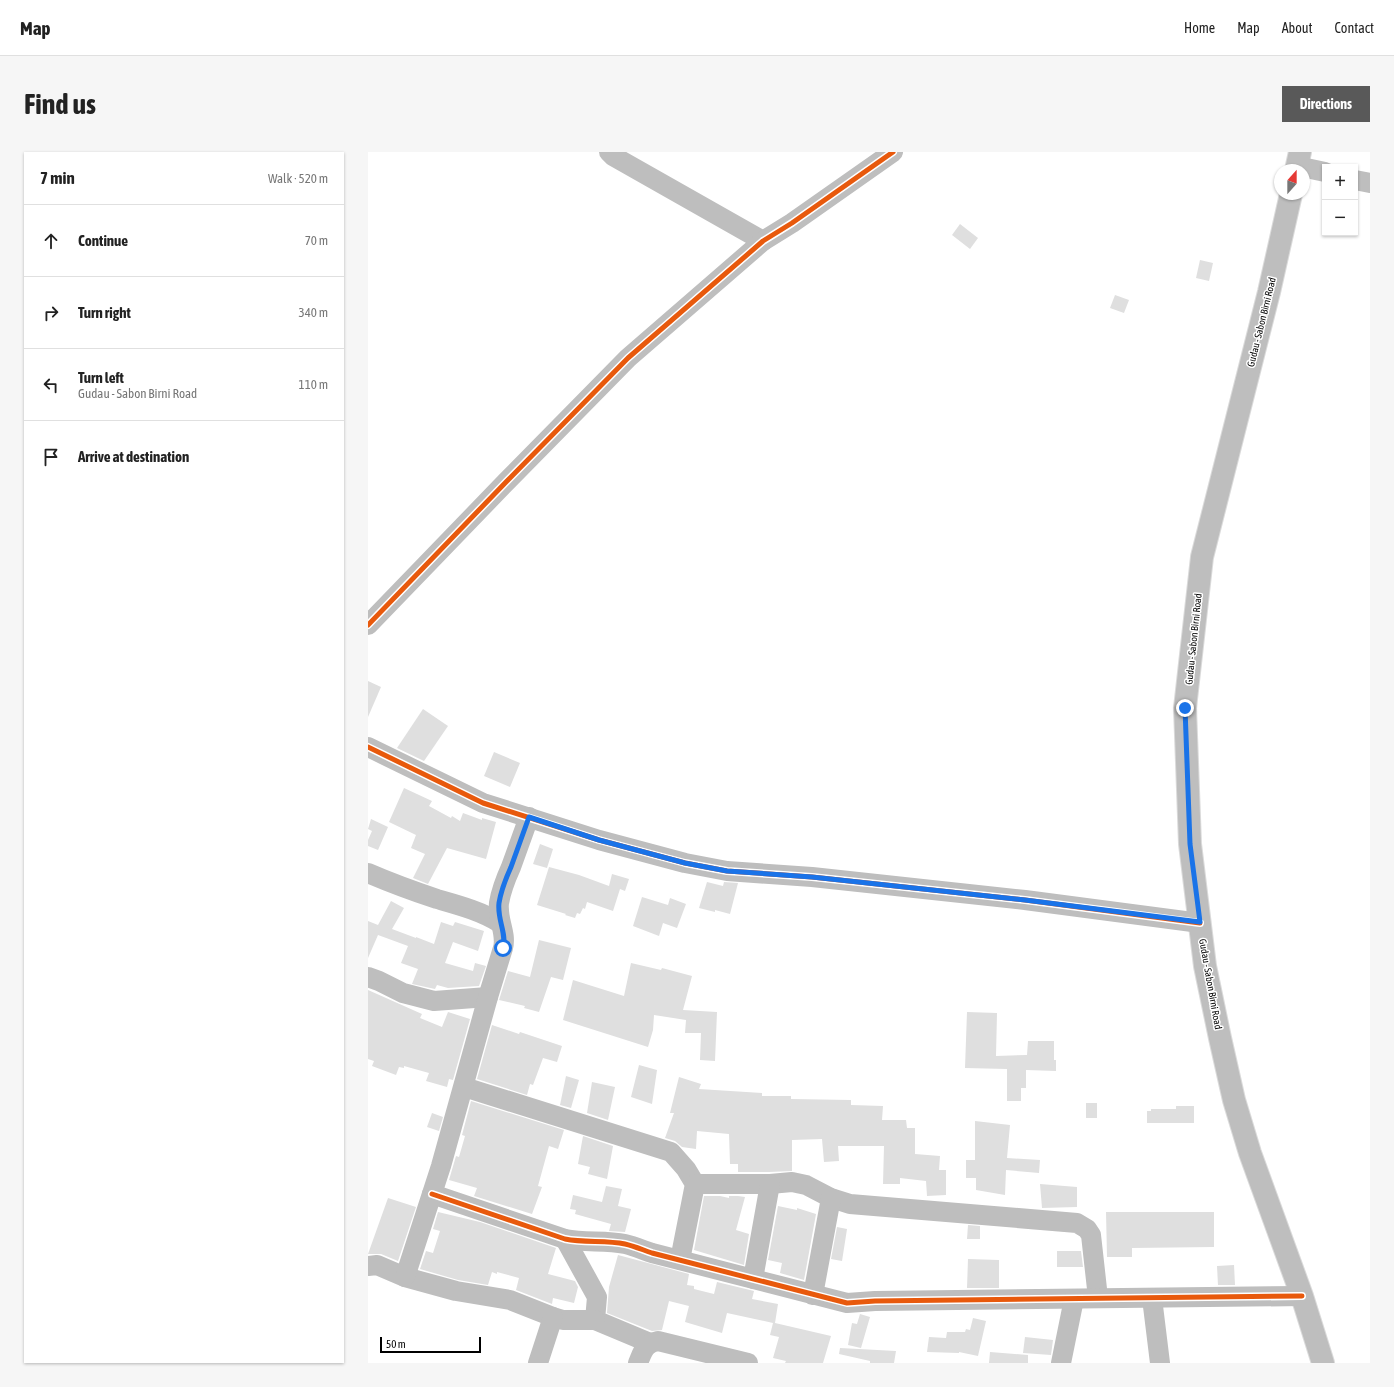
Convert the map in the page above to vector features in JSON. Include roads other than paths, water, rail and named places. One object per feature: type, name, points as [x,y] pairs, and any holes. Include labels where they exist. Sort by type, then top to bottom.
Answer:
[{"type":"main road","name":"Gudau - Sabon Birni Road","points":[[1290,200],[1269,292],[1202,557],[1185,708],[1190,844],[1205,966],[1234,1100],[1250,1153],[1302,1296],[1323,1363]]},
{"type":"street","points":[[609,152],[613,156],[763,241]]},
{"type":"street","points":[[368,625],[628,358],[763,241],[792,223],[893,152]]},
{"type":"street","points":[[1298,163],[1322,171]]},
{"type":"street","points":[[1358,181],[1370,183]]},
{"type":"street","points":[[368,747],[483,803],[599,840],[685,863],[727,871],[812,877],[1017,899],[1200,922]]},
{"type":"street","points":[[405,1277],[464,1087],[504,944],[503,930],[500,923],[499,903],[529,817]]},
{"type":"street","points":[[368,873],[400,887],[457,905],[500,923]]},
{"type":"street","points":[[368,977],[403,993],[434,1001],[488,997]]},
{"type":"street","points":[[464,1087],[671,1152],[686,1169],[695,1184],[680,1260]]},
{"type":"street","points":[[695,1184],[770,1184],[792,1182],[806,1185],[831,1198],[850,1204],[1077,1224],[1087,1229],[1091,1235],[1098,1298]]},
{"type":"street","points":[[753,1279],[770,1184]]},
{"type":"street","points":[[432,1194],[565,1239],[581,1242],[625,1244],[680,1260],[847,1303],[875,1301],[1302,1296]]},
{"type":"street","points":[[813,1295],[831,1198]]},
{"type":"street","points":[[565,1239],[597,1297],[595,1320]]},
{"type":"street","points":[[368,1266],[377,1265],[405,1277],[456,1291],[488,1297],[500,1297],[563,1320],[595,1320],[650,1343]]},
{"type":"street","points":[[1152,1298],[1160,1363]]},
{"type":"street","points":[[1061,1363],[1074,1299]]},
{"type":"street","points":[[538,1363],[553,1317]]},
{"type":"street","points":[[638,1363],[643,1350],[650,1343],[658,1341],[748,1363]]}]
